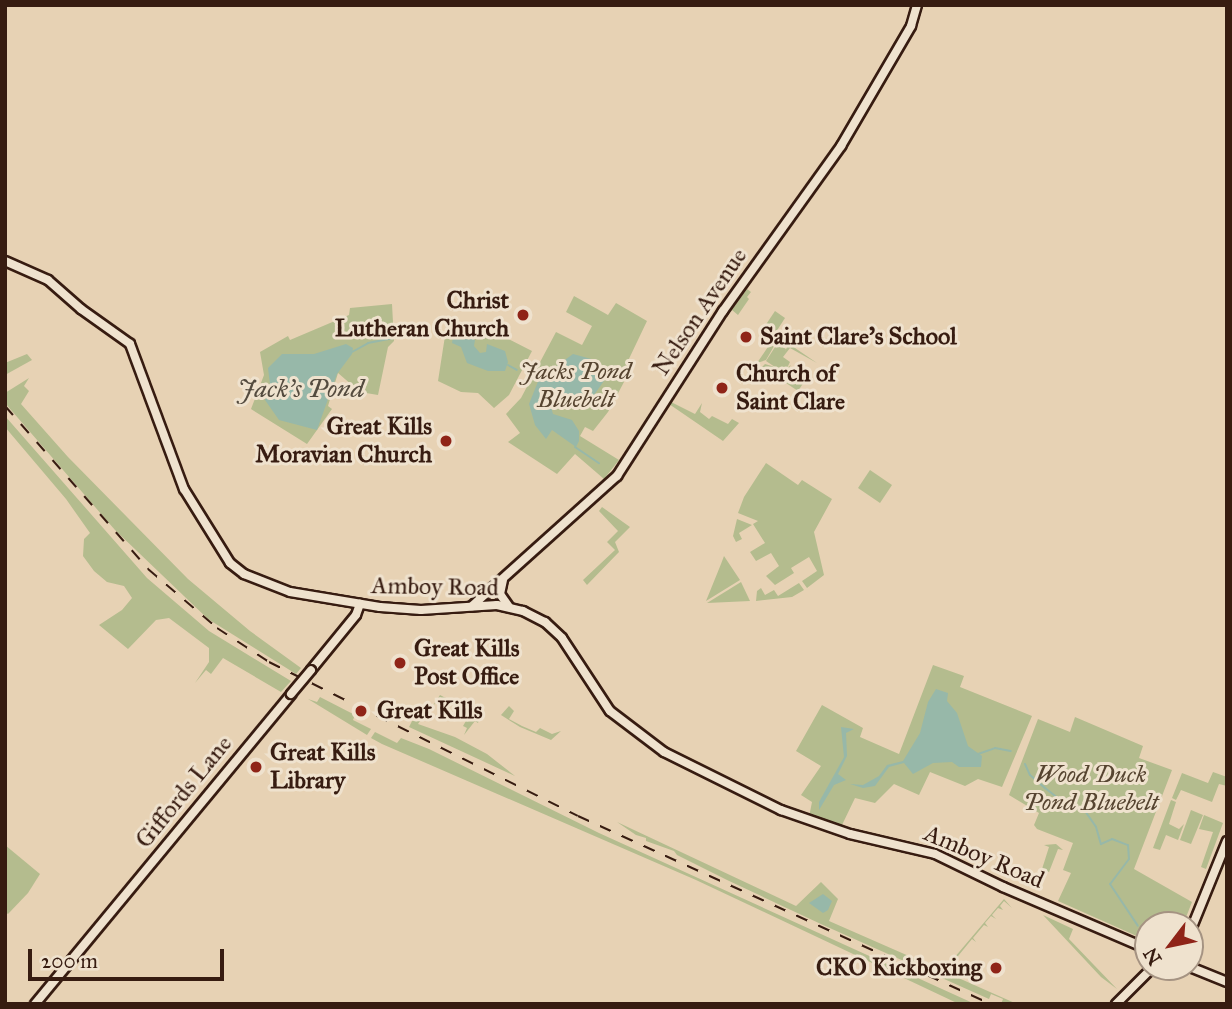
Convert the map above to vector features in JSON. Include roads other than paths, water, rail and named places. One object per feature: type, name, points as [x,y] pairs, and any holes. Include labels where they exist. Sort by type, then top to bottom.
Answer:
[{"type":"main road","name":"Nelson Avenue","points":[[472,606],[617,476],[723,311],[841,146],[911,26],[917,5]]},
{"type":"main road","name":"Amboy Road","points":[[5,261],[47,280],[81,309],[130,344],[184,489],[234,568],[280,590],[360,604],[422,610],[472,606],[509,607],[535,616],[553,629],[577,659],[610,711],[664,752],[781,810],[850,834],[935,854],[1003,887],[1134,943]]},
{"type":"main road","points":[[506,575],[500,594],[509,607]]},
{"type":"main road","name":"Giffords Lane","points":[[35,1004],[356,615],[360,604]]},
{"type":"main road","points":[[1199,911],[1227,841]]},
{"type":"main road","points":[[1204,973],[1227,982]]},
{"type":"main road","points":[[1116,1004],[1139,981]]},
{"type":"water","points":[[465,335],[475,340],[474,346],[480,353],[486,352],[487,344],[505,351],[508,362],[505,371],[488,371],[467,363],[461,347],[452,343],[453,337]]},
{"type":"water","name":"Jack's Pond","points":[[346,344],[353,348],[352,354],[337,374],[317,430],[279,420],[265,400],[270,384],[268,368],[282,354],[314,354]]},
{"type":"water","points":[[573,354],[595,360],[606,371],[606,378],[594,395],[581,402],[557,394],[549,400],[553,414],[572,420],[579,431],[576,447],[552,430],[546,439],[535,425],[529,404],[539,379]]},
{"type":"water","points":[[936,689],[948,693],[947,701],[957,713],[968,746],[982,756],[981,767],[959,767],[952,762],[933,763],[913,774],[904,763],[889,767],[875,786],[863,788],[850,784],[863,785],[879,776],[887,765],[903,761],[920,733],[928,702]]},
{"type":"water","points":[[841,727],[854,729],[846,733],[847,756],[838,774],[846,780],[834,785],[819,810],[819,802],[844,757]]},
{"type":"water","points":[[823,894],[832,901],[828,910],[823,913],[809,903]]},
{"type":"waterway","points":[[352,352],[368,343],[405,336]]},
{"type":"waterway","points":[[508,365],[517,370]]},
{"type":"waterway","points":[[575,447],[599,463]]},
{"type":"waterway","points":[[978,754],[995,748],[1011,751]]},
{"type":"waterway","points":[[1025,764],[1030,775],[1045,788],[1067,805],[1085,811],[1096,827],[1101,844],[1112,839],[1128,845],[1129,859],[1110,884],[1134,920]]},
{"type":"railway","points":[[5,406],[148,569],[217,628],[269,662],[578,816],[991,1004]]},
{"type":"place","name":"Christ Lutheran Church","points":[[523,315]]},
{"type":"place","name":"Saint Clare's School","points":[[746,337]]},
{"type":"place","name":"Church of Saint Clare","points":[[722,388]]},
{"type":"place","name":"Great Kills Moravian Church","points":[[446,441]]},
{"type":"place","name":"Great Kills Post Office","points":[[400,663]]},
{"type":"place","name":"Great Kills","points":[[361,711]]},
{"type":"place","name":"Great Kills Library","points":[[256,767]]},
{"type":"place","name":"CKO Kickboxing","points":[[996,968]]},
{"type":"park label","name":"Jacks Pond Bluebelt","points":[[576,386]]},
{"type":"park label","name":"Wood Duck Pond Bluebelt","points":[[1091,789]]}]
